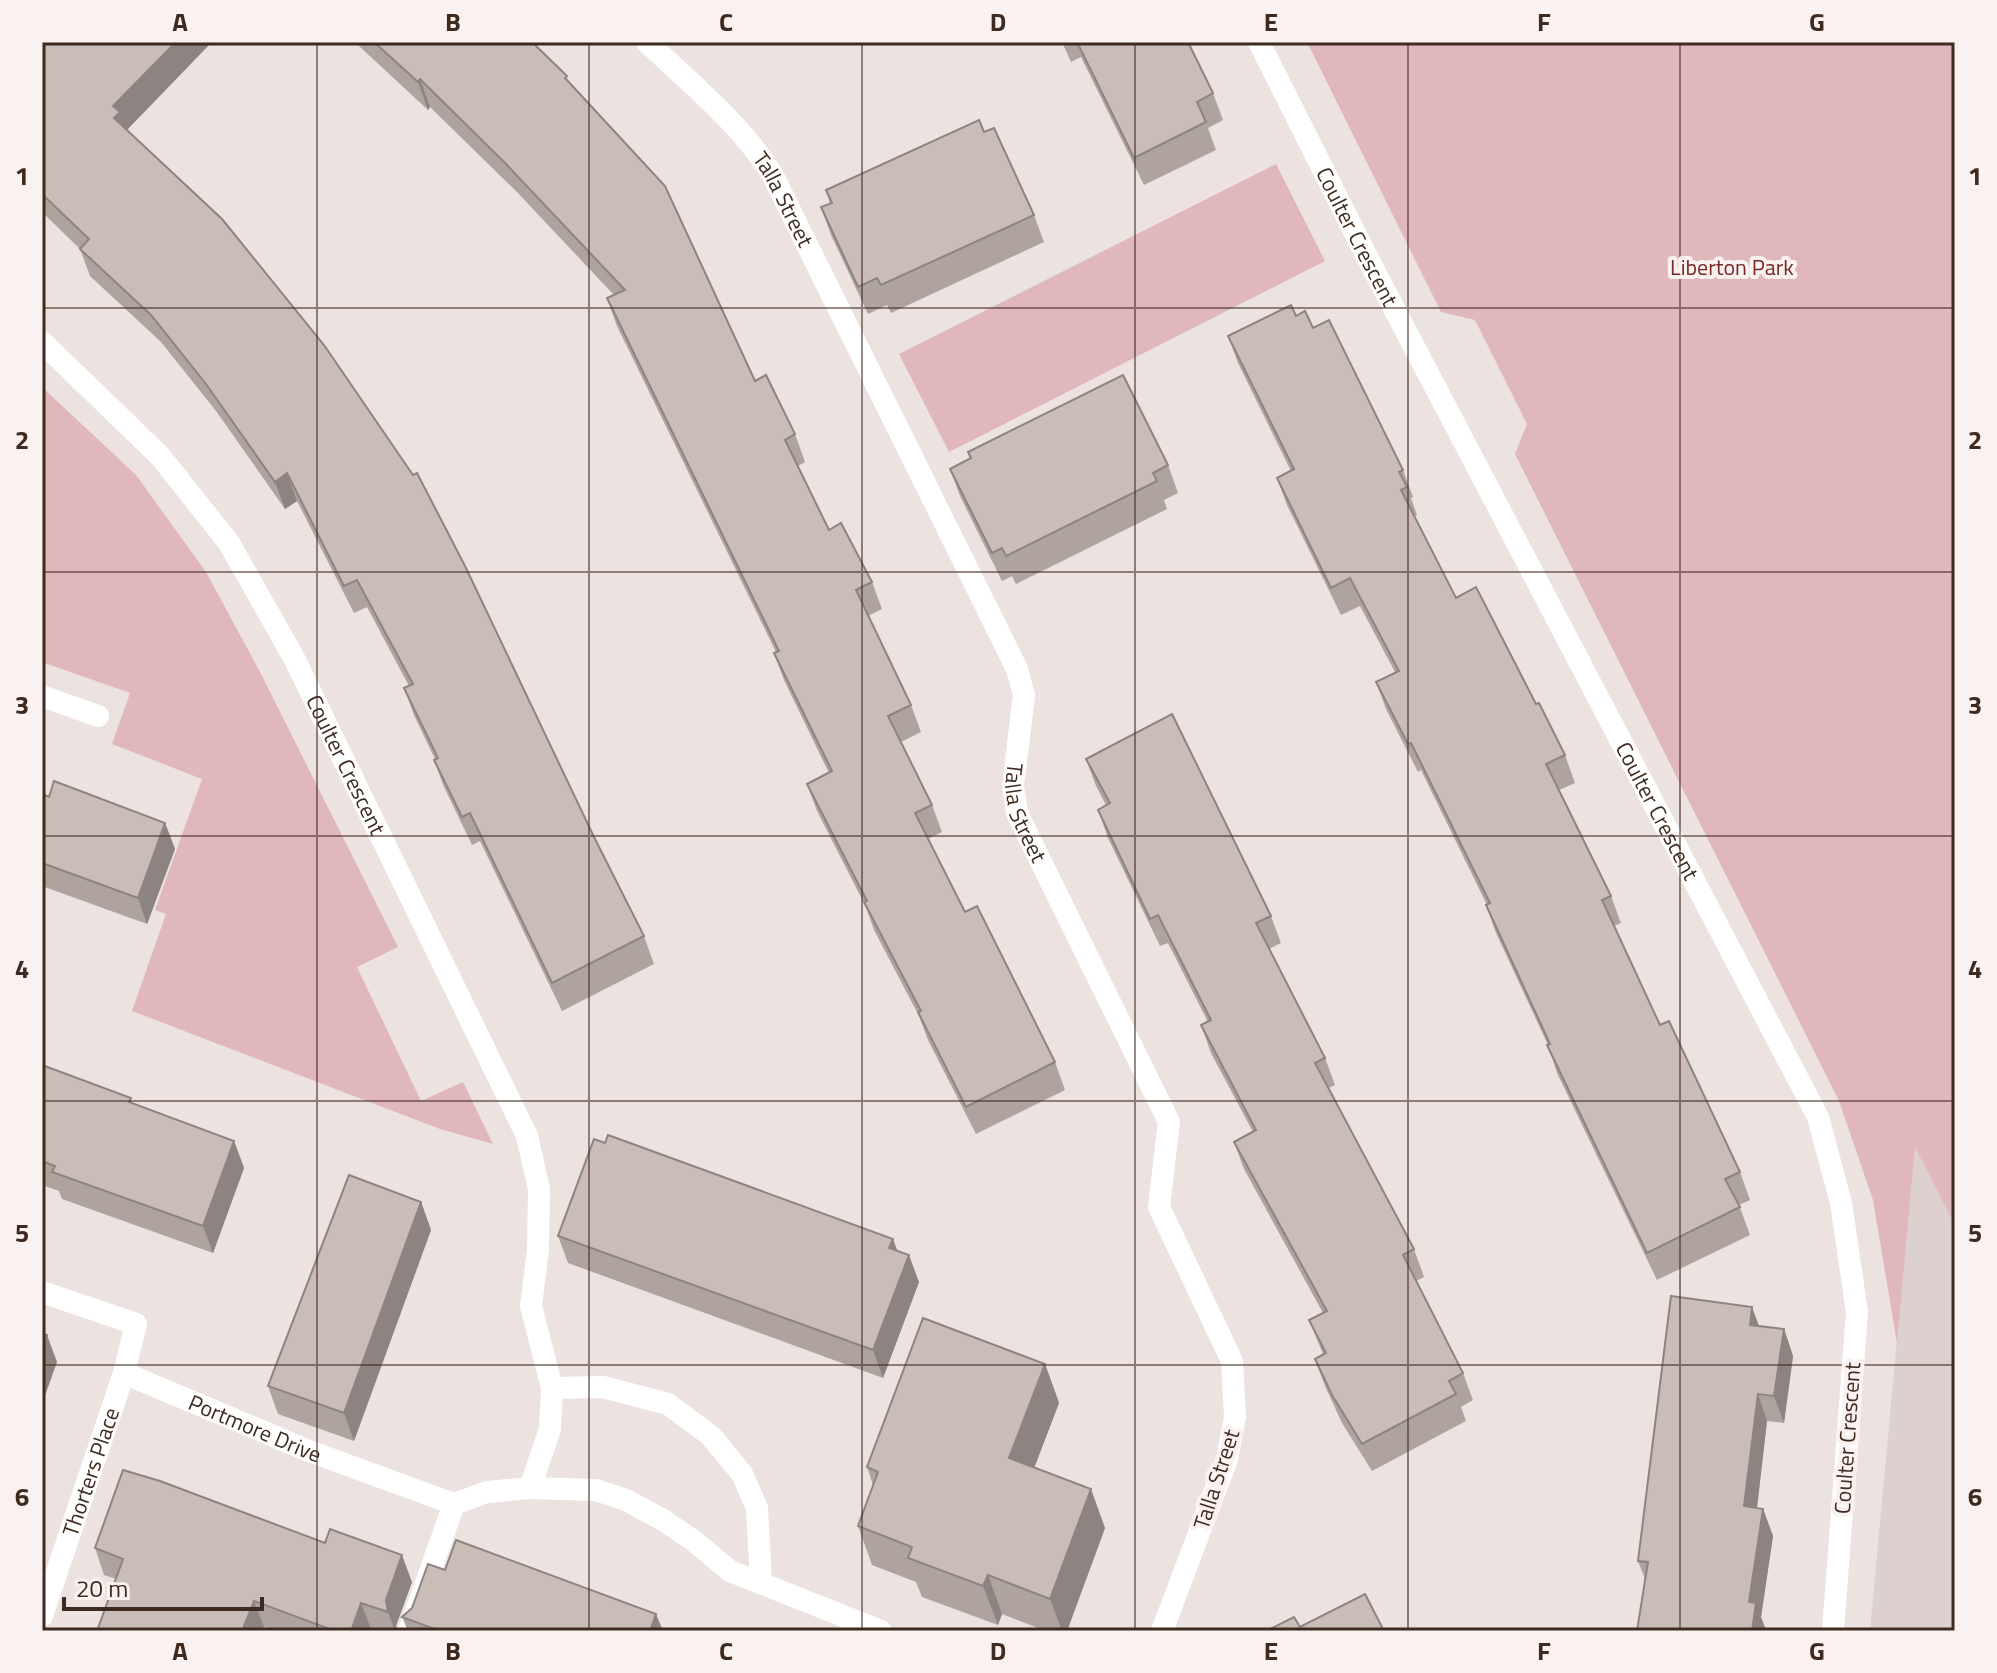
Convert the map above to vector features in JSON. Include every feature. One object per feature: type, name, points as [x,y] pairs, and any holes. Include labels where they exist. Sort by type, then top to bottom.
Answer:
[{"type":"street","name":"Talla Street","points":[[647,42],[742,134],[772,174],[1017,669],[1024,695],[1013,786],[1017,813],[1169,1122],[1159,1207],[1232,1361],[1235,1417],[1227,1459],[1162,1631]]},
{"type":"street","name":"Coulter Crescent","points":[[1259,42],[1372,267],[1818,1117],[1841,1203],[1857,1312],[1833,1631]]},
{"type":"street","name":"Coulter Crescent","points":[[42,342],[160,456],[229,543],[294,658],[527,1136],[539,1189],[538,1249],[531,1306],[552,1388]]},
{"type":"street","points":[[42,696],[98,716]]},
{"type":"street","points":[[42,1292],[136,1324],[124,1373]]},
{"type":"street","name":"Portmore Drive","points":[[124,1373],[309,1451],[454,1504]]},
{"type":"street","name":"Thorters Place","points":[[42,1616],[124,1373]]},
{"type":"street","points":[[530,1488],[550,1429],[552,1388],[603,1387],[668,1404],[711,1436],[742,1474],[757,1508],[761,1583]]},
{"type":"street","points":[[409,1631],[454,1504],[487,1492],[530,1488],[596,1490],[626,1500],[694,1541],[730,1571],[881,1631]]},
{"type":"shaded area","points":[[1915,1145],[1955,1225],[1955,1631],[1870,1631]]},
{"type":"green space","name":"Liberton Park","points":[[1307,42],[1955,42],[1955,1225],[1915,1147],[1897,1343],[1873,1200],[1839,1101],[1515,454],[1527,424],[1475,320],[1441,312]]},
{"type":"green space","points":[[1276,164],[1325,261],[949,452],[899,354]]},
{"type":"green space","points":[[42,387],[136,475],[206,572],[260,672],[398,947],[357,967],[421,1101],[463,1082],[493,1144],[440,1129],[132,1011],[166,914],[155,910],[202,779],[112,744],[130,693],[42,662]]},
{"type":"building","points":[[42,42],[176,42],[113,106],[120,112],[114,118],[222,219],[324,345],[413,475],[417,473],[644,936],[552,983],[470,813],[462,817],[434,760],[438,758],[404,688],[413,684],[357,580],[344,586],[287,473],[275,482],[206,384],[151,315],[80,249],[89,239],[42,194]]},
{"type":"building","points":[[374,42],[532,42],[567,76],[565,78],[665,186],[755,381],[766,375],[795,434],[785,440],[829,530],[841,523],[872,582],[856,590],[911,705],[888,716],[932,805],[915,813],[965,912],[977,906],[1055,1062],[966,1107],[807,784],[832,771],[774,653],[779,651],[607,298],[625,290],[506,164],[420,79],[418,82]]},
{"type":"building","points":[[1077,42],[1188,42],[1213,93],[1197,102],[1206,122],[1134,158]]},
{"type":"building","points":[[979,120],[984,132],[994,128],[1034,215],[881,285],[877,278],[858,287],[821,207],[832,203],[826,190]]},
{"type":"building","points":[[1291,305],[1296,316],[1305,311],[1313,328],[1329,320],[1403,470],[1399,472],[1407,487],[1401,490],[1456,598],[1476,587],[1536,704],[1539,703],[1565,755],[1546,764],[1611,896],[1602,900],[1660,1025],[1669,1021],[1740,1172],[1725,1179],[1740,1207],[1647,1253],[1547,1045],[1550,1044],[1486,905],[1490,903],[1411,743],[1408,744],[1376,682],[1399,671],[1350,578],[1331,588],[1277,478],[1294,469],[1228,336]]},
{"type":"building","points":[[1123,375],[1168,465],[1153,473],[1157,481],[1006,556],[1002,548],[992,553],[950,469],[971,458],[968,452]]},
{"type":"building","points":[[1172,714],[1271,916],[1256,923],[1325,1058],[1315,1063],[1414,1249],[1403,1255],[1463,1373],[1449,1381],[1456,1394],[1362,1444],[1332,1395],[1315,1359],[1326,1353],[1309,1320],[1327,1311],[1234,1142],[1256,1130],[1201,1025],[1211,1020],[1158,915],[1150,919],[1098,810],[1110,803],[1086,759]]},
{"type":"building","points":[[54,781],[165,823],[138,898],[42,863],[42,794],[49,797]]},
{"type":"building","points":[[42,1065],[234,1141],[203,1226],[52,1172],[55,1166],[42,1161]]},
{"type":"building","points":[[608,1135],[893,1239],[889,1248],[909,1255],[873,1350],[558,1236],[594,1139],[605,1143]]},
{"type":"building","points":[[349,1175],[421,1202],[344,1413],[268,1386]]},
{"type":"building","points":[[1671,1296],[1752,1307],[1750,1325],[1784,1329],[1774,1396],[1758,1394],[1744,1506],[1763,1509],[1749,1602],[1756,1603],[1752,1631],[1637,1631],[1648,1562],[1638,1561]]},
{"type":"building","points":[[923,1318],[1045,1364],[1009,1458],[1091,1489],[1050,1599],[988,1575],[983,1586],[908,1558],[912,1547],[858,1526],[878,1472],[867,1467]]},
{"type":"building","points":[[123,1470],[325,1543],[330,1529],[402,1555],[386,1600],[388,1612],[361,1603],[351,1631],[335,1631],[254,1601],[242,1631],[97,1631],[123,1559],[95,1548]]},
{"type":"building","points":[[456,1540],[656,1614],[650,1631],[440,1631],[402,1617],[412,1608],[428,1564],[445,1570]]},
{"type":"building","points":[[1365,1594],[1384,1631],[1266,1631],[1294,1617],[1300,1627]]}]
